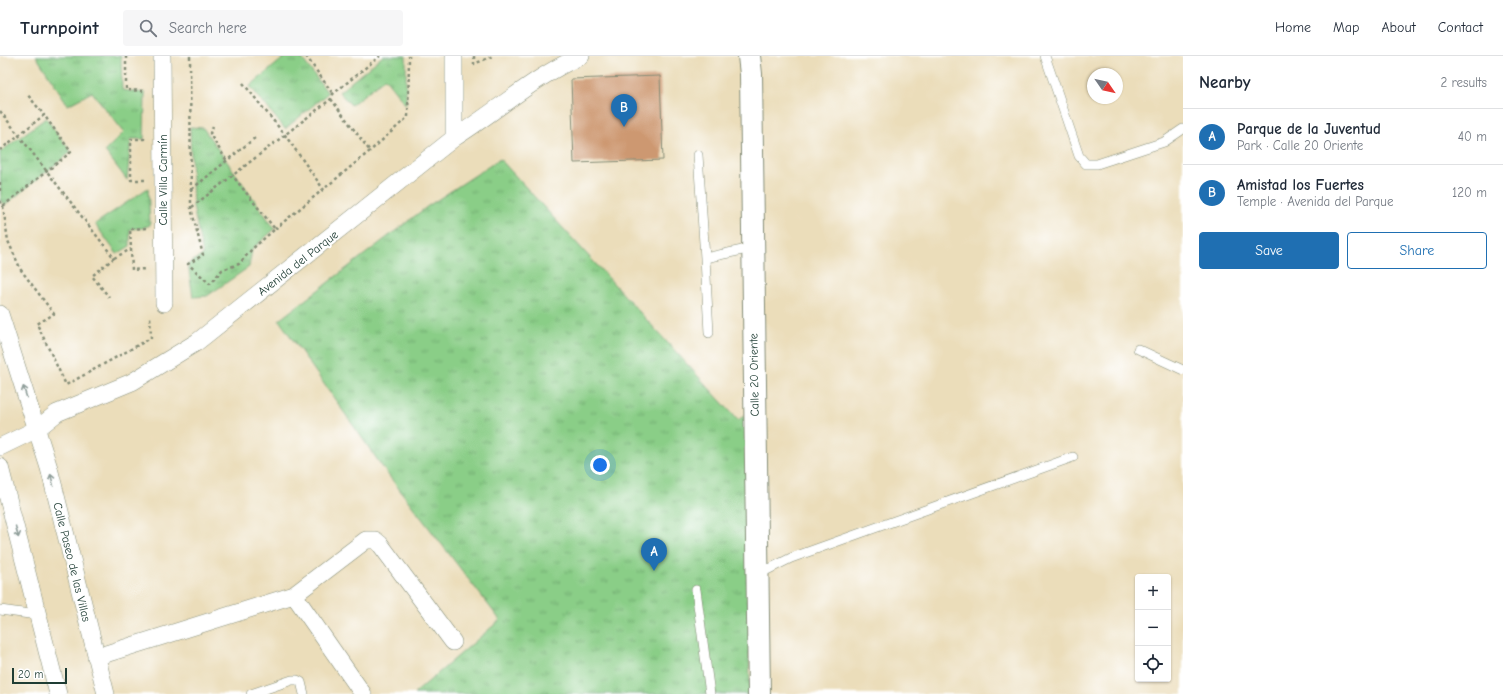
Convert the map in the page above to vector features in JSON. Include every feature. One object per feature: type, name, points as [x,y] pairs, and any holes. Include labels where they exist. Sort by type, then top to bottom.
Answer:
[{"type":"main road","name":"Calle 20 Oriente","points":[[748,56],[751,74],[752,248],[759,694]]},
{"type":"street","name":"Calle Villa Carmín","points":[[157,305],[162,56]]},
{"type":"street","points":[[454,56],[454,138]]},
{"type":"street","name":"Avenida del Parque","points":[[0,447],[38,430],[57,414],[132,382],[197,342],[454,138],[481,122],[519,92],[567,62],[582,56]]},
{"type":"street","name":"Calle Paseo de las Villas","points":[[0,314],[49,468],[106,694]]},
{"type":"street","points":[[0,467],[58,694]]},
{"type":"street","points":[[96,657],[294,595],[366,540],[375,540],[380,544],[453,642]]},
{"type":"street","points":[[294,595],[362,694]]},
{"type":"lane","points":[[1045,56],[1079,156],[1086,164],[1097,164],[1164,142],[1183,129]]},
{"type":"lane","points":[[698,155],[709,333]]},
{"type":"lane","points":[[705,258],[752,248]]},
{"type":"lane","points":[[1138,349],[1183,370]]},
{"type":"lane","points":[[758,574],[791,558],[1073,457]]},
{"type":"lane","points":[[696,590],[710,694]]},
{"type":"lane","points":[[0,610],[37,615]]},
{"type":"lane","points":[[251,694],[292,680],[297,680],[301,682],[304,694]]},
{"type":"path","points":[[126,56],[126,90],[145,90],[145,93]]},
{"type":"path","points":[[194,56],[190,57],[191,208],[203,255],[188,264],[210,284],[222,270],[239,264],[275,229],[324,190],[408,117],[409,56]]},
{"type":"path","points":[[306,56],[333,94]]},
{"type":"path","points":[[474,56],[474,64],[493,56]]},
{"type":"path","points":[[191,208],[331,99],[333,94],[378,57]]},
{"type":"path","points":[[243,83],[285,135],[324,190]]},
{"type":"path","points":[[3,206],[71,152],[44,115],[26,94]]},
{"type":"path","points":[[331,99],[370,151]]},
{"type":"path","points":[[0,111],[114,258]]},
{"type":"path","points":[[0,150],[44,115]]},
{"type":"path","points":[[213,126],[210,133],[211,136],[227,161]]},
{"type":"path","points":[[144,131],[144,139],[131,138],[131,180],[149,180]]},
{"type":"path","points":[[191,190],[256,137]]},
{"type":"path","points":[[232,175],[275,229]]},
{"type":"path","points":[[0,182],[0,192]]},
{"type":"path","points":[[0,201],[3,206],[8,241],[21,270],[54,314],[37,324],[66,385],[151,338],[157,305]]},
{"type":"path","points":[[146,222],[146,228],[130,229],[130,249],[132,270],[148,269]]},
{"type":"path","points":[[109,297],[92,276],[114,258],[130,249]]},
{"type":"green space","points":[[36,56],[121,56],[122,90],[145,93],[144,139],[131,139],[127,180],[105,151],[124,132],[92,92],[68,105]]},
{"type":"green space","points":[[286,56],[300,56],[328,93],[285,129],[250,86]]},
{"type":"green space","points":[[383,56],[406,56],[406,105],[385,78],[351,105],[339,92]]},
{"type":"green space","points":[[46,118],[71,152],[5,205],[1,202],[0,152]]},
{"type":"green space","points":[[190,127],[203,128],[275,229],[252,249],[249,267],[207,296],[193,297],[188,264],[203,255],[193,206]]},
{"type":"green space","points":[[500,159],[738,420],[744,416],[746,424],[750,694],[414,694],[500,620],[386,472],[279,320],[428,206]]},
{"type":"green space","points":[[148,188],[150,225],[143,228],[130,229],[130,246],[117,254],[95,224]]},
{"type":"building","points":[[660,76],[663,160],[574,163],[571,79]]},
{"type":"place","name":"Amistad los Fuertes","points":[[624,127]]},
{"type":"place","name":"Parque de la Juventud","points":[[654,571]]}]
